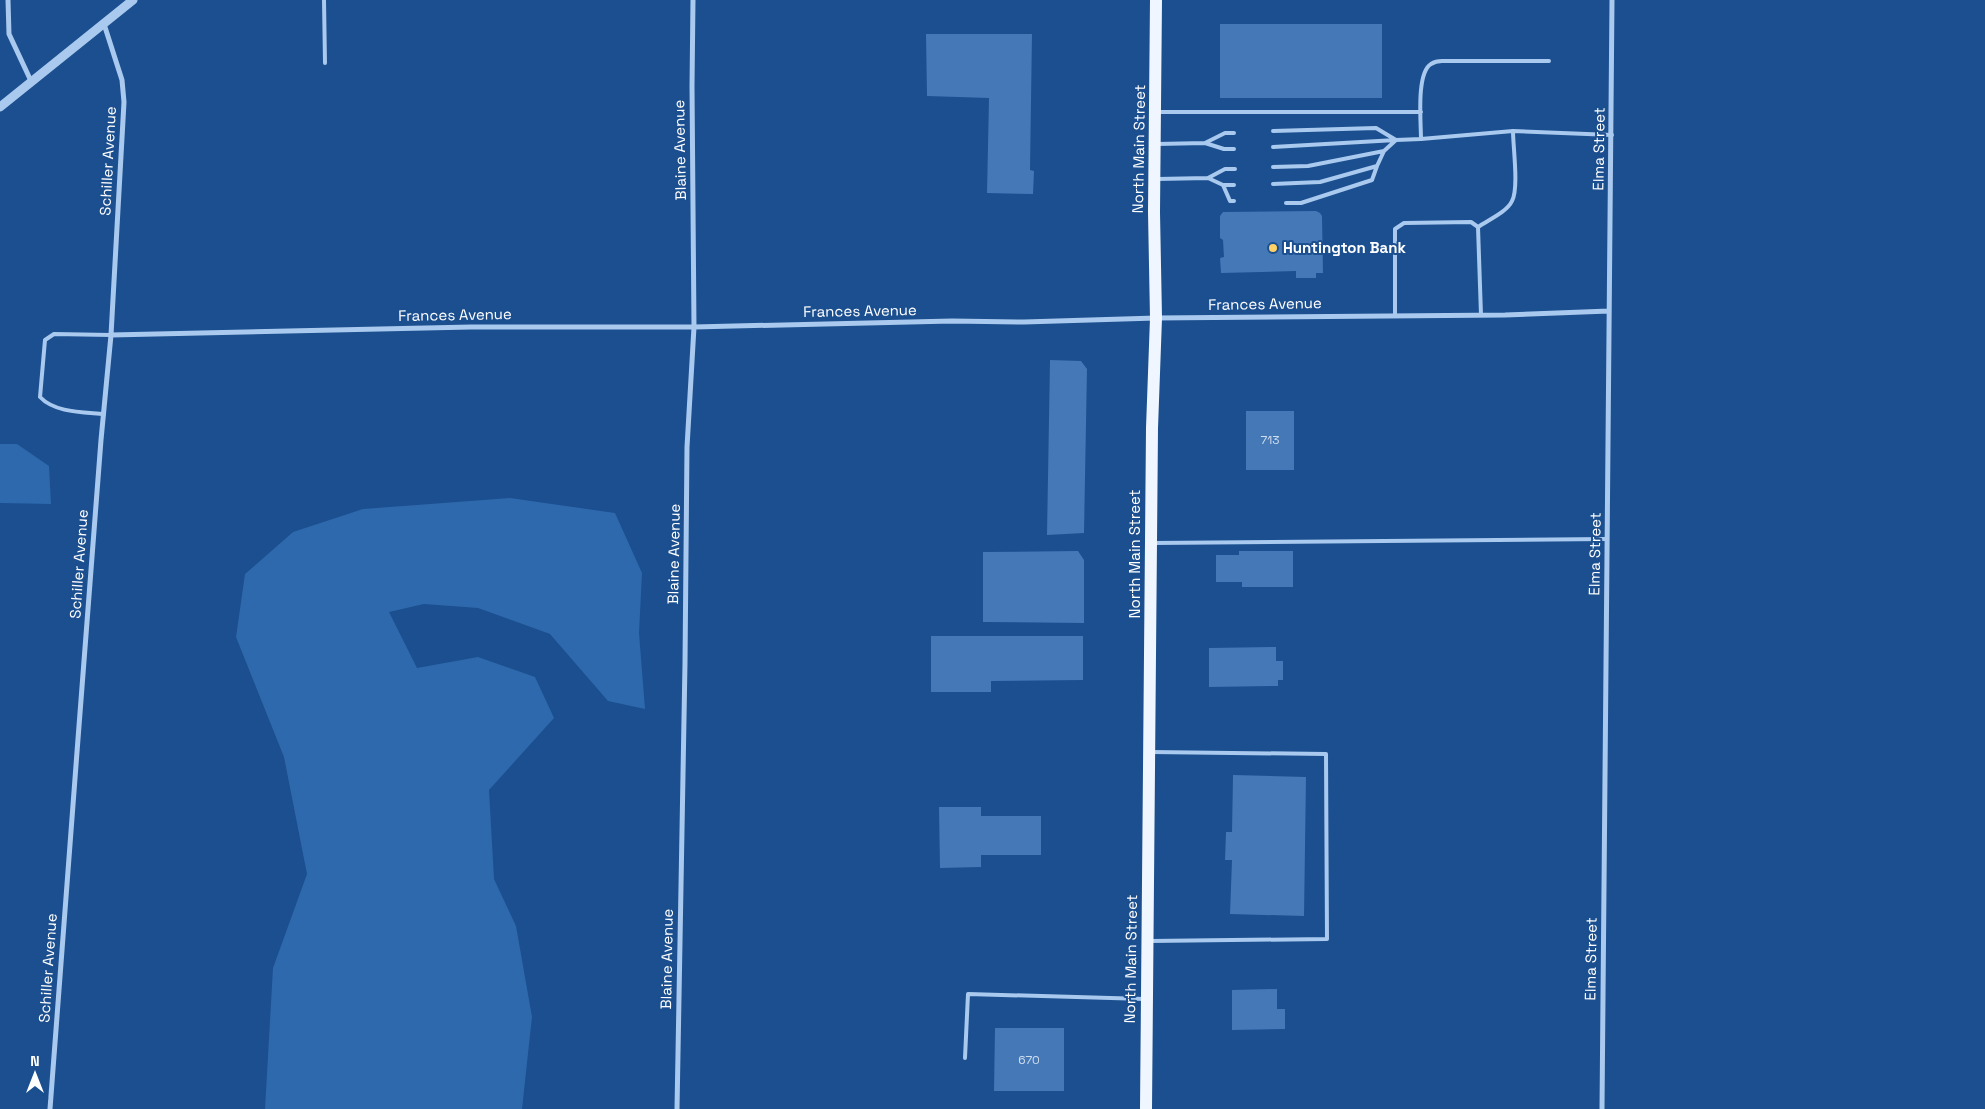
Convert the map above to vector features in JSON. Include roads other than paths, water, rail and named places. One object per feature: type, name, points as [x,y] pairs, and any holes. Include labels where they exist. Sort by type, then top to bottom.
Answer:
[{"type":"main road","name":"North Main Street","points":[[1146,1109],[1151,543],[1156,318],[1154,179],[1156,0]]},
{"type":"street","points":[[8,0],[9,34],[31,81]]},
{"type":"street","points":[[0,107],[133,0]]},
{"type":"street","name":"Blaine Avenue","points":[[677,1109],[687,447],[694,326],[693,0]]},
{"type":"street","name":"Elma Street","points":[[1602,1109],[1612,0]]},
{"type":"street","name":"Schiller Avenue","points":[[50,1109],[111,335],[124,102],[122,80],[104,24]]},
{"type":"street","name":"Frances Avenue","points":[[111,335],[471,326],[694,326],[952,321],[1024,322],[1156,318],[1481,315],[1609,311]]},
{"type":"lane","points":[[324,0],[324,63]]},
{"type":"lane","points":[[1421,140],[1422,84],[1424,71],[1432,63],[1442,61],[1549,61]]},
{"type":"lane","points":[[1155,112],[1421,112]]},
{"type":"lane","points":[[1273,131],[1376,128],[1396,140]]},
{"type":"lane","points":[[1478,226],[1504,210],[1512,202],[1515,188],[1513,131]]},
{"type":"lane","points":[[1273,147],[1421,140],[1513,131],[1612,135]]},
{"type":"lane","points":[[1205,143],[1224,133],[1234,133]]},
{"type":"lane","points":[[1286,203],[1301,203],[1372,180],[1384,151],[1396,140]]},
{"type":"lane","points":[[1155,144],[1205,143],[1224,149],[1234,149]]},
{"type":"lane","points":[[1273,167],[1308,166],[1384,151]]},
{"type":"lane","points":[[1273,184],[1320,182],[1377,166]]},
{"type":"lane","points":[[1208,178],[1224,169],[1235,169]]},
{"type":"lane","points":[[1154,179],[1208,178],[1223,185],[1234,185]]},
{"type":"lane","points":[[1223,185],[1230,201],[1234,201]]},
{"type":"lane","points":[[1395,316],[1394,229],[1404,224],[1442,222],[1471,222],[1478,226]]},
{"type":"lane","points":[[1478,226],[1481,315]]},
{"type":"lane","points":[[104,414],[74,412],[45,402],[40,397],[45,340],[54,334],[111,335]]},
{"type":"lane","points":[[1151,543],[1607,539]]},
{"type":"lane","points":[[1148,941],[1328,939],[1326,754],[1149,752]]},
{"type":"lane","points":[[965,1058],[968,994],[1147,1000]]},
{"type":"place","name":"Huntington Bank","points":[[1273,248]]}]
